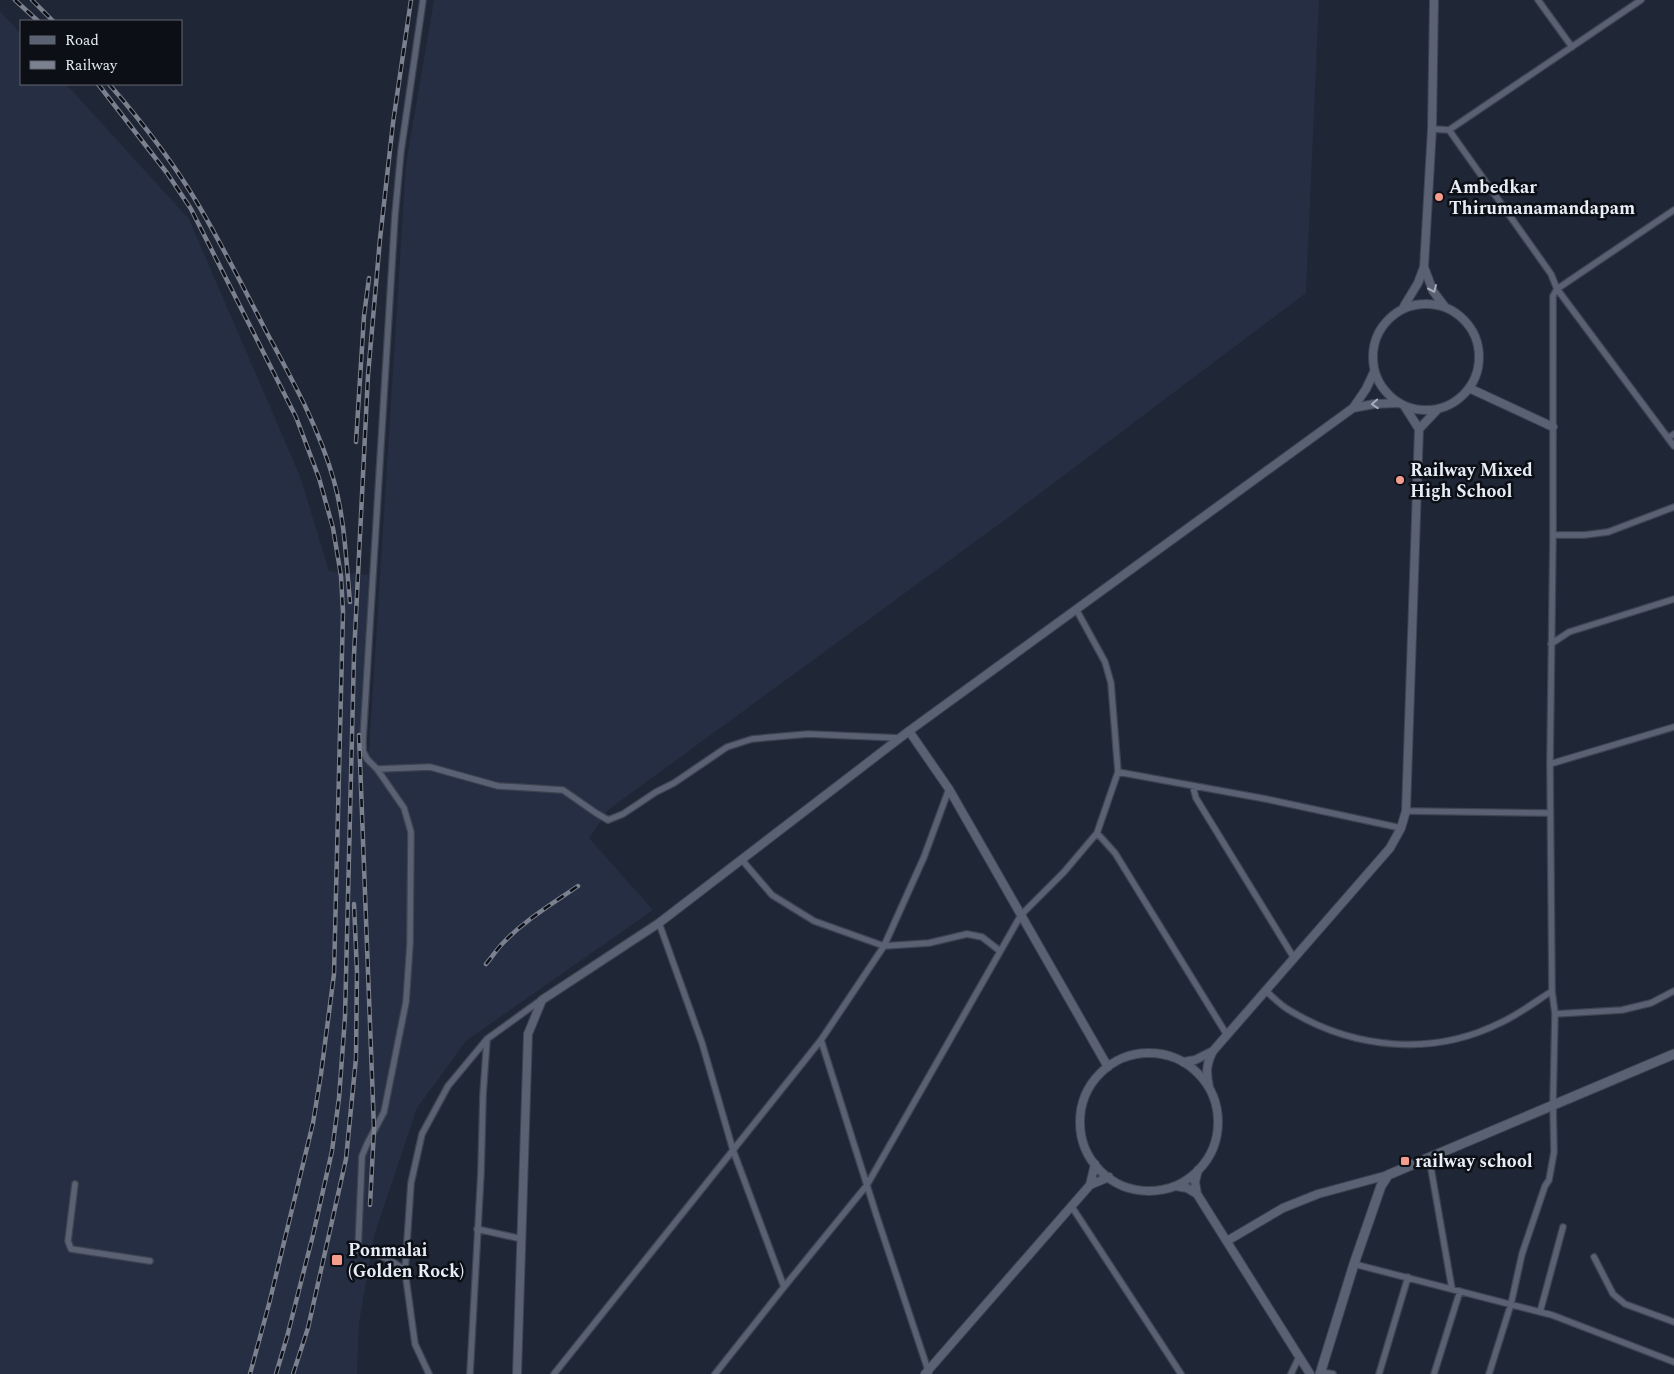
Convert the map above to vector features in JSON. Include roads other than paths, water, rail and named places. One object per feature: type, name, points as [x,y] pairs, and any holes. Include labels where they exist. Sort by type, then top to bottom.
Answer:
[{"type":"main road","points":[[1321,1373],[1354,1264],[1381,1186],[1388,1175],[1674,1054]]},
{"type":"street","points":[[405,1271],[396,1262],[358,1250],[362,1156],[366,1144],[384,1112],[406,1002],[410,944],[411,832],[404,808],[363,751],[363,738],[395,215],[401,150],[423,0]]},
{"type":"street","points":[[1424,267],[1433,290],[1446,308],[1465,321],[1474,334],[1478,350],[1478,366],[1469,388],[1458,399],[1437,410],[1421,411],[1402,405],[1392,399],[1381,387],[1374,372],[1372,356],[1378,334],[1387,320],[1404,306],[1418,283],[1424,267],[1432,129],[1434,0]]},
{"type":"street","points":[[1538,0],[1572,47]]},
{"type":"street","points":[[1432,129],[1449,130],[1641,0]]},
{"type":"street","points":[[1449,130],[1551,274],[1557,289],[1671,436],[1674,446]]},
{"type":"street","points":[[1489,1374],[1511,1304],[1522,1254],[1545,1186],[1549,1180],[1554,1152],[1555,1014],[1552,991],[1550,813],[1554,428],[1553,296],[1557,289],[1674,210]]},
{"type":"street","points":[[1404,306],[1430,304],[1446,308]]},
{"type":"street","points":[[429,1374],[415,1344],[405,1271],[411,1183],[422,1134],[448,1086],[487,1039],[542,1000],[660,923],[909,731],[1353,408],[1366,389],[1374,372]]},
{"type":"street","points":[[1469,388],[1554,428]]},
{"type":"street","points":[[1353,408],[1374,404],[1402,405]]},
{"type":"street","points":[[1209,1087],[1198,1072],[1183,1062],[1167,1055],[1149,1053],[1123,1058],[1108,1067],[1090,1088],[1082,1113],[1083,1140],[1095,1164],[1109,1177],[1124,1186],[1141,1190],[1158,1190],[1175,1186],[1198,1170],[1213,1148],[1217,1130],[1216,1103],[1209,1087],[1206,1072],[1208,1060],[1213,1051],[1390,848],[1401,828],[1406,811],[1420,429],[1402,405]]},
{"type":"street","points":[[1420,429],[1437,410]]},
{"type":"street","points":[[1553,535],[1584,535],[1608,532],[1674,507]]},
{"type":"street","points":[[1552,644],[1569,632],[1674,599]]},
{"type":"street","points":[[715,1374],[867,1185],[1021,915],[1064,872],[1097,833],[1118,772],[1111,684],[1106,662],[1076,609]]},
{"type":"street","points":[[1550,764],[1674,727]]},
{"type":"street","points":[[909,731],[949,789],[1108,1067]]},
{"type":"street","points":[[377,769],[430,767],[498,786],[563,790],[596,814],[608,820],[623,814],[656,792],[674,783],[727,747],[752,739],[808,734],[900,738]]},
{"type":"street","points":[[1118,772],[1266,799],[1401,828]]},
{"type":"street","points":[[1193,787],[1196,798],[1294,958]]},
{"type":"street","points":[[554,1374],[821,1040],[884,946],[924,857],[949,789]]},
{"type":"street","points":[[1406,811],[1550,813]]},
{"type":"street","points":[[1097,833],[1116,854],[1227,1035]]},
{"type":"street","points":[[742,860],[772,895],[814,921],[884,946],[929,943],[967,934],[982,937],[1000,950]]},
{"type":"street","points":[[660,923],[702,1043],[733,1150],[784,1287]]},
{"type":"street","points":[[1265,990],[1287,1009],[1320,1027],[1364,1041],[1391,1045],[1424,1045],[1454,1040],[1482,1031],[1501,1023],[1552,991]]},
{"type":"street","points":[[1555,1014],[1622,1010],[1651,1003],[1674,991]]},
{"type":"street","points":[[517,1374],[528,1034],[542,1000]]},
{"type":"street","points":[[470,1374],[487,1039]]},
{"type":"street","points":[[821,1040],[927,1373]]},
{"type":"street","points":[[1183,1062],[1195,1060],[1213,1051]]},
{"type":"street","points":[[1429,1157],[1452,1289]]},
{"type":"street","points":[[927,1373],[1090,1185],[1095,1164]]},
{"type":"street","points":[[1198,1170],[1195,1182],[1197,1194],[1310,1374]]},
{"type":"street","points":[[1227,1241],[1283,1208],[1318,1194],[1388,1175]]},
{"type":"street","points":[[1090,1185],[1109,1177]]},
{"type":"street","points":[[75,1184],[68,1241],[72,1248],[150,1261]]},
{"type":"street","points":[[1175,1186],[1188,1188],[1197,1194]]},
{"type":"street","points":[[1072,1207],[1181,1374]]},
{"type":"street","points":[[1540,1312],[1563,1227]]},
{"type":"street","points":[[477,1229],[522,1239]]},
{"type":"street","points":[[1594,1257],[1613,1294],[1625,1304],[1674,1322]]},
{"type":"street","points":[[1354,1264],[1552,1315],[1674,1362]]},
{"type":"street","points":[[1379,1374],[1408,1277]]},
{"type":"street","points":[[1434,1374],[1460,1291]]},
{"type":"street","points":[[1290,1374],[1299,1357]]},
{"type":"street","points":[[1321,1373],[1333,1374]]},
{"type":"railway","points":[[15,0],[37,20]]},
{"type":"railway","points":[[32,0],[52,20]]},
{"type":"railway","points":[[276,1374],[313,1235],[332,1151],[339,1098],[345,1017],[354,655],[368,375],[393,123],[411,0]]},
{"type":"railway","points":[[99,85],[167,173],[191,209],[296,417],[319,478],[333,528],[341,576],[343,612],[334,974],[313,1123],[250,1374]]},
{"type":"railway","points":[[110,85],[157,143],[208,221],[305,405],[328,461],[338,496],[345,541],[350,602]]},
{"type":"railway","points":[[356,442],[364,316],[369,278]]},
{"type":"railway","points":[[359,735],[374,1129],[370,1205]]},
{"type":"railway","points":[[486,964],[501,945],[520,927],[578,886]]},
{"type":"railway","points":[[293,1374],[308,1328],[346,1159],[356,1058],[357,972],[354,904]]},
{"type":"place","name":"Ambedkar Thirumanamandapam","points":[[1439,197]]},
{"type":"place","name":"Railway Mixed High School","points":[[1400,480]]},
{"type":"place","name":"railway school","points":[[1405,1161]]},
{"type":"place","name":"Ponmalai (Golden Rock)","points":[[337,1260]]}]
